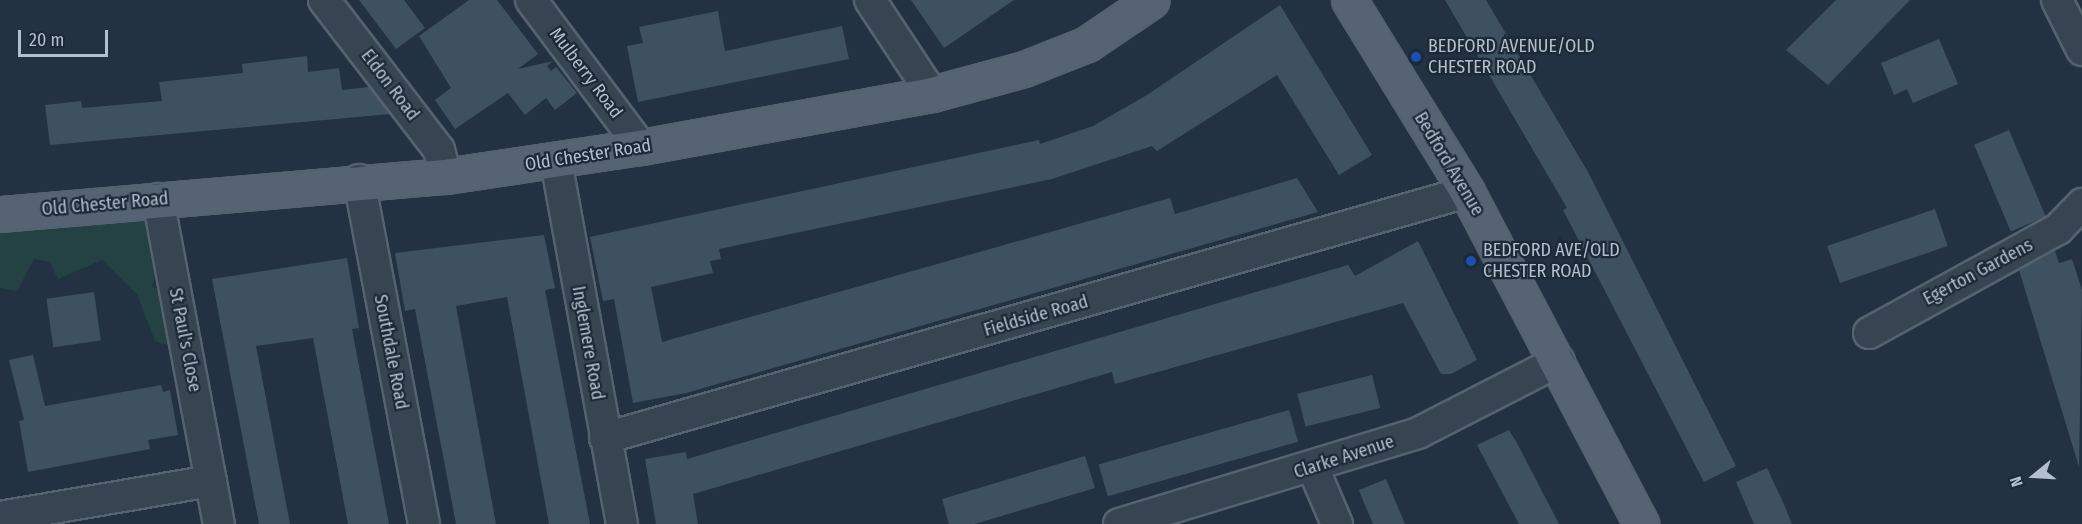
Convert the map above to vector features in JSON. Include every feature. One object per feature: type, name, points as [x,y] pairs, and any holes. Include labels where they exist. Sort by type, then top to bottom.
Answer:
[{"type":"main road","name":"Old Chester Road","points":[[0,214],[359,180],[446,176],[641,147],[932,94],[1024,69],[1087,44],[1152,0]]},
{"type":"main road","name":"Bedford Avenue","points":[[1349,0],[1467,192],[1559,361],[1641,524]]},
{"type":"street","name":"Eldon Road","points":[[324,0],[439,150],[446,176]]},
{"type":"street","name":"Mulberry Road","points":[[531,0],[641,147]]},
{"type":"street","points":[[870,0],[932,94]]},
{"type":"street","points":[[2057,0],[2082,50]]},
{"type":"street","name":"Inglemere Road","points":[[556,161],[622,524]]},
{"type":"street","name":"Southdale Road","points":[[359,180],[424,524]]},
{"type":"street","name":"Fieldside Road","points":[[605,438],[1467,192]]},
{"type":"street","name":"St Paul's Close","points":[[158,199],[219,524]]},
{"type":"street","name":"Egerton Gardens","points":[[1869,333],[2058,230],[2082,204]]},
{"type":"street","name":"Clarke Avenue","points":[[1119,524],[1313,468],[1418,433],[1559,361]]},
{"type":"street","points":[[1313,468],[1337,524]]},
{"type":"street","points":[[0,517],[61,516],[212,481]]},
{"type":"green space","points":[[144,215],[156,272],[152,287],[165,291],[175,348],[155,341],[137,294],[102,260],[58,279],[50,262],[34,259],[17,291],[0,288],[0,232]]},
{"type":"building","points":[[359,0],[404,0],[425,28],[396,49]]},
{"type":"building","points":[[469,0],[497,0],[538,54],[518,69],[553,61],[547,66],[551,71],[556,67],[577,93],[555,110],[546,98],[525,115],[508,93],[455,129],[435,100],[451,88],[419,36]]},
{"type":"building","points":[[911,0],[1014,0],[944,48]]},
{"type":"building","points":[[1445,0],[1486,0],[1588,172],[1736,466],[1704,482],[1563,210],[1567,208]]},
{"type":"building","points":[[1836,0],[1910,0],[1828,85],[1786,50]]},
{"type":"building","points":[[1280,5],[1372,155],[1339,175],[1277,75],[1157,151],[1152,146],[1052,179],[719,249],[721,259],[710,261],[713,273],[651,287],[662,342],[1170,198],[1175,214],[1297,178],[1318,212],[686,393],[633,403],[614,299],[603,301],[590,237],[1039,140],[1040,144],[1093,126],[1147,95]]},
{"type":"building","points":[[718,11],[725,51],[842,26],[849,59],[638,102],[627,46],[643,43],[639,27]]},
{"type":"building","points":[[1939,39],[1958,84],[1913,103],[1907,89],[1894,95],[1881,63]]},
{"type":"building","points":[[307,56],[308,72],[339,68],[342,90],[369,87],[390,114],[50,145],[45,105],[81,101],[82,108],[162,101],[159,82],[243,73],[242,64]]},
{"type":"building","points":[[2009,130],[2046,217],[2011,231],[1974,145]]},
{"type":"building","points":[[1935,209],[1948,246],[1840,283],[1827,246]]},
{"type":"building","points":[[544,235],[555,288],[545,290],[590,524],[549,524],[507,297],[456,306],[496,524],[456,524],[415,309],[405,311],[395,253]]},
{"type":"building","points":[[1418,241],[1477,360],[1451,374],[1441,374],[1403,303],[1115,384],[1112,372],[693,494],[698,524],[656,524],[645,459],[686,452],[687,459],[1348,265],[1355,276]]},
{"type":"building","points":[[2055,251],[2059,263],[2072,259],[2082,290],[2079,467],[2019,270]]},
{"type":"building","points":[[347,258],[359,328],[352,329],[389,524],[348,524],[313,338],[256,346],[290,524],[259,524],[212,279]]},
{"type":"building","points":[[94,292],[101,341],[53,347],[46,299]]},
{"type":"building","points":[[33,355],[45,406],[161,385],[163,392],[170,390],[178,435],[148,440],[150,449],[28,472],[19,421],[24,420],[9,360]]},
{"type":"building","points":[[1372,375],[1380,408],[1306,427],[1297,394]]},
{"type":"building","points":[[1289,410],[1298,442],[1108,496],[1099,465]]},
{"type":"building","points":[[1509,430],[1559,524],[1519,524],[1477,445]]},
{"type":"building","points":[[1085,456],[1095,488],[975,524],[949,524],[942,499]]},
{"type":"building","points":[[1767,468],[1792,524],[1754,524],[1736,482]]},
{"type":"building","points":[[1386,479],[1405,524],[1373,524],[1364,503],[1359,490]]},
{"type":"place","name":"BEDFORD AVENUE/OLD CHESTER ROAD","points":[[1416,57]]},
{"type":"place","name":"BEDFORD AVE/OLD CHESTER ROAD","points":[[1471,261]]}]
